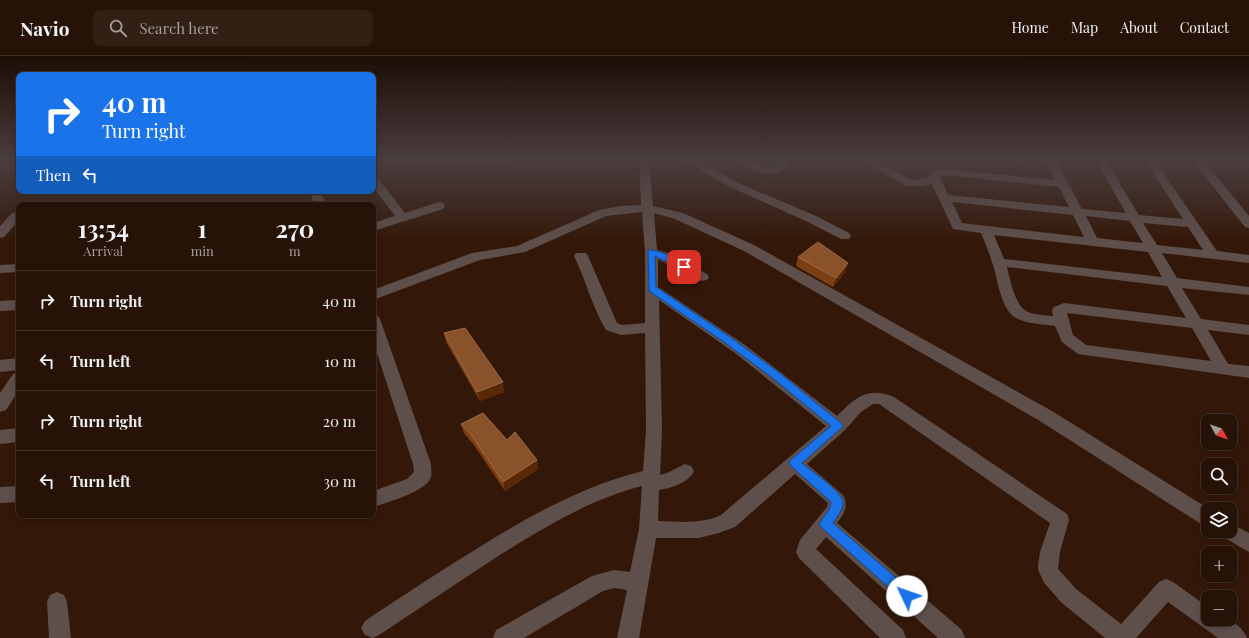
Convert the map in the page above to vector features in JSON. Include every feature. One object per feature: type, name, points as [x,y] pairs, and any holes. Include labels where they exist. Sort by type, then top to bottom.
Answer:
[{"type":"street","points":[[380,188],[402,217]]},
{"type":"street","points":[[628,638],[648,529],[654,430],[651,252],[645,188]]},
{"type":"street","points":[[741,188],[807,217],[845,236]]},
{"type":"street","points":[[940,188],[946,198],[957,226],[1249,259]]},
{"type":"street","points":[[1065,188],[1092,241]]},
{"type":"street","points":[[1117,188],[1223,369]]},
{"type":"street","points":[[1168,188],[1213,255]]},
{"type":"street","points":[[1220,188],[1249,224]]},
{"type":"street","points":[[946,198],[1192,224]]},
{"type":"street","points":[[376,226],[439,206]]},
{"type":"street","points":[[376,294],[477,256],[520,249],[604,213],[647,208],[679,216],[749,248],[1046,416],[1201,514]]},
{"type":"street","points":[[0,234],[16,216]]},
{"type":"street","points":[[986,230],[999,262],[1011,303],[1015,310],[1028,316],[1062,322]]},
{"type":"street","points":[[651,252],[666,257],[702,277]]},
{"type":"street","points":[[581,256],[611,326],[621,330],[652,328]]},
{"type":"street","points":[[999,262],[1249,291]]},
{"type":"street","points":[[0,269],[16,268]]},
{"type":"street","points":[[652,289],[774,374],[838,426]]},
{"type":"street","points":[[0,306],[16,306]]},
{"type":"street","points":[[1249,330],[1061,308],[1060,310],[1065,337],[1071,344],[1083,350],[1249,372]]},
{"type":"street","points":[[376,328],[422,464],[423,475],[413,484],[376,498]]},
{"type":"street","points":[[0,366],[16,364]]},
{"type":"street","points":[[0,406],[16,382]]},
{"type":"street","points":[[648,529],[686,530],[718,527],[728,521],[838,426],[855,408],[870,398],[881,398],[888,401],[1060,520],[1048,561],[1048,571],[1058,584],[1087,611],[1122,638],[1166,589],[1201,614]]},
{"type":"street","points":[[0,437],[16,435]]},
{"type":"street","points":[[794,463],[837,501],[836,510],[807,546],[806,552],[895,638]]},
{"type":"street","points":[[372,628],[475,560],[564,507],[597,493],[638,479],[667,482],[676,479],[686,471]]},
{"type":"street","points":[[0,495],[16,494]]},
{"type":"street","points":[[825,524],[954,638]]},
{"type":"street","points":[[1237,535],[1249,543]]},
{"type":"street","points":[[504,638],[599,583],[614,579],[638,582]]},
{"type":"street","points":[[57,602],[60,638]]},
{"type":"street","points":[[1218,626],[1236,638]]},
{"type":"building","points":[[818,242],[848,263],[836,278],[798,257]]},
{"type":"building","points":[[465,328],[503,382],[477,392],[444,333]]},
{"type":"building","points":[[483,413],[507,440],[515,432],[537,460],[503,482],[472,436],[461,424]]},
{"type":"route","points":[[684,267],[666,257],[651,252],[652,289],[774,374],[838,426],[794,463],[837,501],[836,510],[825,524],[907,596]]}]
